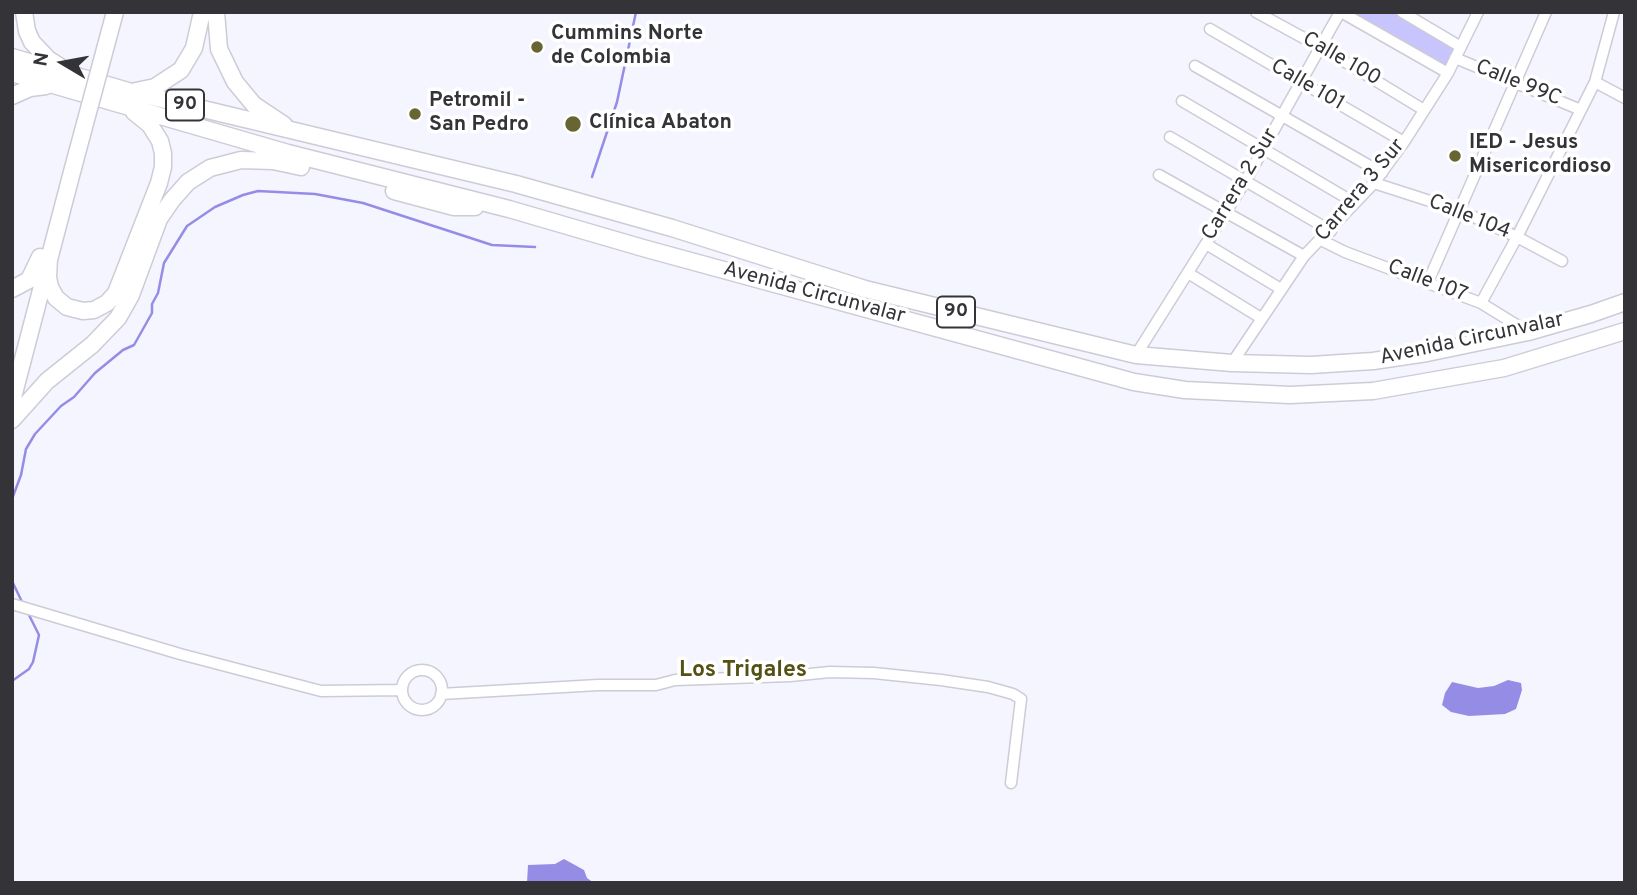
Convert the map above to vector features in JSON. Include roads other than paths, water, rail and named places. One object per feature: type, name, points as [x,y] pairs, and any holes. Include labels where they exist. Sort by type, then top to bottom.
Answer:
[{"type":"highway","points":[[24,12],[32,42],[70,82]]},
{"type":"highway","points":[[12,365],[44,258],[106,12]]},
{"type":"highway","points":[[68,167],[115,12]]},
{"type":"highway","points":[[44,258],[53,293],[62,304],[83,311],[99,308],[112,298],[119,287],[159,183],[164,161],[160,141],[150,125],[124,97],[155,87],[181,70],[194,48],[202,12]]},
{"type":"highway","points":[[216,12],[219,49],[235,82],[260,110],[298,134]]},
{"type":"highway","name":"Avenida Circunvalar","points":[[12,58],[70,82]]},
{"type":"highway","name":"Avenida Circunvalar","points":[[12,72],[70,82],[124,97],[288,153],[509,209],[1134,382],[1185,390],[1290,395],[1373,391],[1504,368],[1625,331]]},
{"type":"highway","points":[[12,96],[30,88],[70,82]]},
{"type":"highway","name":"Avenida Circunvalar","points":[[124,97],[516,184],[672,228],[865,289],[1136,355],[1232,363],[1311,365],[1373,361],[1528,332],[1625,302]]},
{"type":"highway","points":[[12,420],[47,380],[114,323],[131,295],[153,233],[167,206],[188,182],[210,168],[241,160],[283,163],[454,206],[509,209]]},
{"type":"highway","points":[[12,289],[29,280],[44,258]]},
{"type":"highway","points":[[12,401],[44,258]]},
{"type":"street","name":"Calle 100","points":[[1256,12],[1322,48],[1424,110]]},
{"type":"street","name":"Carrera 2 Sur","points":[[1136,355],[1246,180],[1341,12]]},
{"type":"street","name":"Calle 99C","points":[[1341,12],[1448,73]]},
{"type":"street","name":"Calle 99C","points":[[1402,12],[1461,47]]},
{"type":"street","name":"Carrera 3 Sur","points":[[1232,363],[1304,256],[1331,231],[1374,183],[1404,142],[1448,73],[1478,12]]},
{"type":"street","points":[[1428,282],[1546,12]]},
{"type":"street","points":[[1481,303],[1595,82],[1614,12]]},
{"type":"street","name":"Calle 101","points":[[1210,29],[1404,142]]},
{"type":"street","name":"Calle 99C","points":[[1455,58],[1581,110]]},
{"type":"street","points":[[1195,66],[1382,173]]},
{"type":"street","points":[[1595,82],[1625,98]]},
{"type":"street","points":[[1182,102],[1355,203]]},
{"type":"street","points":[[1170,137],[1331,231]]},
{"type":"street","points":[[1159,175],[1304,256]]},
{"type":"street","name":"Calle 104","points":[[1374,183],[1461,211],[1562,261]]},
{"type":"street","name":"Calle 107","points":[[1321,240],[1345,252],[1481,303],[1528,332]]},
{"type":"street","points":[[1206,244],[1281,289]]},
{"type":"street","points":[[1188,273],[1261,318]]},
{"type":"street","points":[[12,604],[180,654],[321,691],[402,690]]},
{"type":"street","points":[[417,671],[424,671],[436,676],[440,681],[441,694],[435,705],[423,710],[411,707],[403,697],[402,690],[406,678],[417,671]]},
{"type":"street","points":[[441,694],[598,685],[656,685],[675,680],[830,673],[874,673],[988,687],[1021,699],[1011,782]]},
{"type":"waterway","points":[[592,177],[617,102],[636,12]]},
{"type":"waterway","points":[[12,499],[21,475],[26,449],[35,434],[95,373],[123,350],[134,345],[152,313],[152,304],[158,293],[164,263],[187,226],[215,207],[258,191],[315,194],[363,203],[492,245],[535,247]]},
{"type":"waterway","points":[[12,581],[23,604]]},
{"type":"waterway","points":[[12,681],[29,669],[33,662],[39,635],[28,613]]},
{"type":"place","name":"Cummins Norte de Colombia","points":[[537,47]]},
{"type":"place","name":"Petromil - San Pedro","points":[[415,114]]},
{"type":"place","name":"Clínica Abaton","points":[[573,124]]},
{"type":"place","name":"IED - Jesus Misericordioso","points":[[1455,156]]},
{"type":"district","name":"Los Trigales","points":[[743,671]]}]
